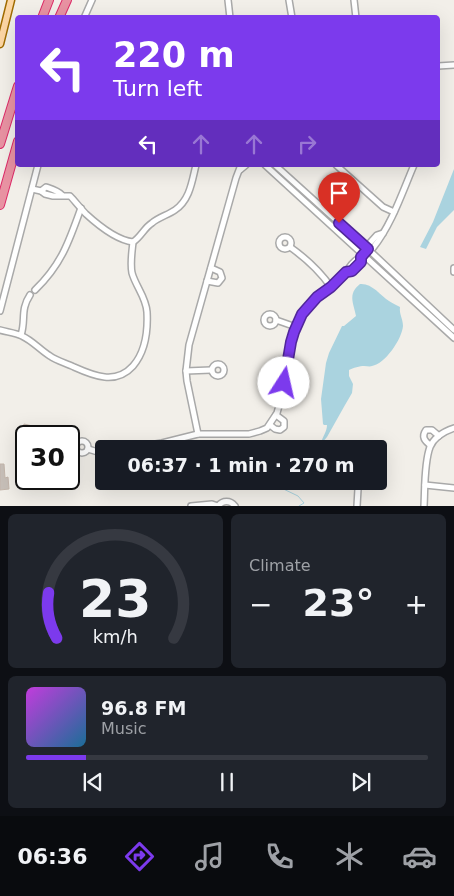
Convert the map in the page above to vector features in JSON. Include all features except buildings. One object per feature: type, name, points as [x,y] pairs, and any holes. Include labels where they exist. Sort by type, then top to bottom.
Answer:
[{"type":"highway","points":[[43,15],[49,0]]},
{"type":"highway","points":[[61,15],[66,0]]},
{"type":"highway","points":[[0,144],[15,96]]},
{"type":"highway","points":[[0,205],[15,152]]},
{"type":"main road","points":[[0,44],[12,0]]},
{"type":"street","points":[[85,15],[92,0]]},
{"type":"street","points":[[228,0],[230,15]]},
{"type":"street","points":[[289,0],[292,15]]},
{"type":"street","points":[[354,0],[356,15]]},
{"type":"street","points":[[440,66],[454,64]]},
{"type":"street","points":[[0,311],[38,167]]},
{"type":"street","points":[[0,330],[21,335],[34,343],[48,356],[97,376],[115,377],[131,368],[140,358],[144,348],[146,331],[145,301],[133,274],[131,263],[133,242],[153,222],[180,206],[188,195],[195,167]]},
{"type":"street","points":[[198,434],[186,381],[189,345],[236,178],[241,167]]},
{"type":"street","points":[[267,167],[362,256],[454,338]]},
{"type":"street","points":[[277,167],[454,330]]},
{"type":"street","points":[[338,167],[383,207],[394,212]]},
{"type":"street","points":[[176,440],[198,434],[249,434],[260,431],[270,425],[276,415],[280,402],[291,342],[305,310],[346,272],[352,271],[361,262],[362,256],[368,249],[368,245],[377,235],[383,233],[413,167]]},
{"type":"street","points":[[32,189],[41,191],[46,187],[58,191],[62,195],[70,196],[84,212],[109,232],[121,239],[133,242]]},
{"type":"street","points":[[35,290],[46,279],[62,257],[70,241],[81,208]]},
{"type":"street","points":[[290,246],[319,271],[331,287]]},
{"type":"street","points":[[208,281],[218,283],[222,278],[220,272],[211,268]]},
{"type":"street","points":[[21,335],[24,327],[23,310],[30,295]]},
{"type":"street","points":[[276,320],[296,327]]},
{"type":"street","points":[[186,371],[211,370]]},
{"type":"street","points":[[270,425],[278,430],[284,427],[284,421],[276,415]]},
{"type":"street","points":[[424,506],[430,445],[443,432],[454,428]]},
{"type":"street","points":[[430,445],[423,438],[423,433],[426,430],[432,430],[439,436]]},
{"type":"street","points":[[88,449],[95,451]]},
{"type":"street","points":[[425,485],[454,488]]},
{"type":"street","points":[[356,506],[358,490]]},
{"type":"street","points":[[191,506],[212,504],[218,506],[226,501],[235,506]]},
{"type":"water","points":[[454,169],[454,210],[437,227],[426,249],[420,247],[433,222]]},
{"type":"water","points":[[360,284],[368,285],[400,307],[403,323],[402,331],[392,350],[382,361],[371,366],[361,366],[349,370],[349,376],[353,384],[352,393],[327,437],[322,440],[327,425],[323,424],[321,399],[326,363],[342,326],[356,316],[352,295]]},
{"type":"waterway","points":[[286,490],[298,496],[304,503],[299,506]]},
{"type":"route","points":[[284,383],[291,342],[302,314],[317,297],[331,287],[346,272],[352,271],[361,262],[361,257],[368,249],[339,223]]}]
